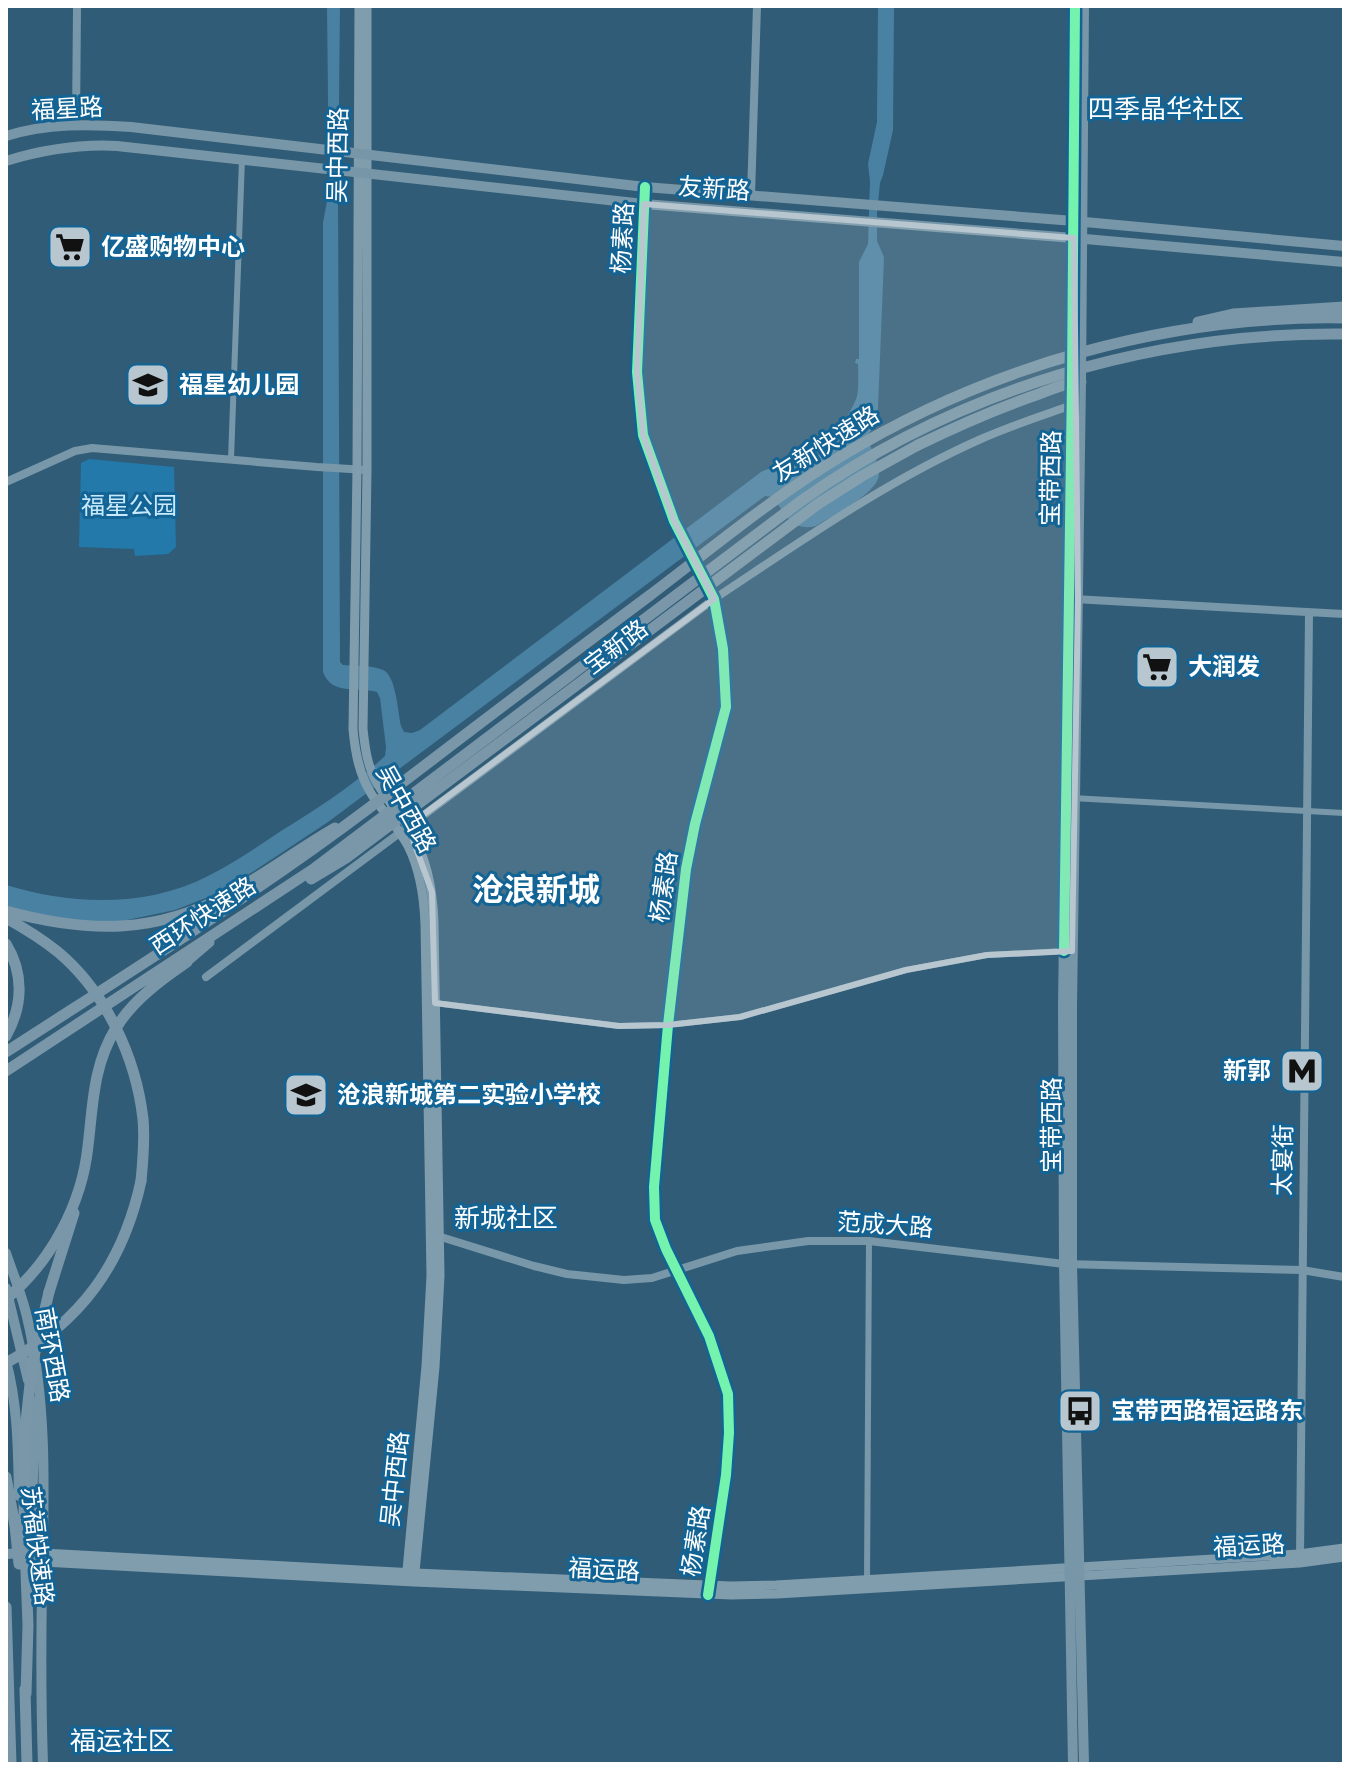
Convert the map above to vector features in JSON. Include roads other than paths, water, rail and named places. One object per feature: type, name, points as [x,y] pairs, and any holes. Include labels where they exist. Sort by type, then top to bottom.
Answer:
[{"type":"highway","points":[[1150,336],[1225,315],[1344,307]]},
{"type":"highway","name":"友新快速路","points":[[406,779],[793,489],[869,440],[933,407],[1061,358],[1150,336],[1233,324],[1344,318]]},
{"type":"highway","name":"友新快速路","points":[[419,789],[801,501],[906,437],[1003,395],[1063,374],[1153,350],[1248,337],[1344,334]]},
{"type":"highway","points":[[26,1694],[28,1625],[23,1470],[29,1388],[41,1319],[74,1212],[87,1157],[98,1070],[107,1044],[121,1019],[155,985],[182,965],[346,858],[806,512],[918,445],[996,410],[1077,382]]},
{"type":"highway","name":"西环快速路","points":[[6,1052],[212,918],[406,779]]},
{"type":"highway","name":"西环快速路","points":[[6,1071],[315,868],[419,789]]},
{"type":"highway","points":[[6,911],[46,921],[97,927],[159,920],[218,900],[364,811]]},
{"type":"highway","points":[[315,868],[387,826]]},
{"type":"highway","points":[[6,918],[42,940],[69,962],[101,1003],[131,1063],[141,1102],[144,1141],[137,1202],[124,1239],[109,1268],[67,1321],[40,1343],[6,1362]]},
{"type":"highway","points":[[182,965],[221,931]]},
{"type":"highway","points":[[6,944],[16,963],[20,983],[19,1003],[6,1036]]},
{"type":"highway","points":[[6,1299],[36,1270],[57,1239],[73,1203],[87,1157]]},
{"type":"highway","name":"苏福快速路","points":[[6,1477],[15,1526],[24,1622],[27,1764]]},
{"type":"highway","name":"苏福快速路","points":[[6,1607],[11,1764]]},
{"type":"main road","name":"吴中西路","points":[[359,6],[363,155]]},
{"type":"main road","name":"吴中西路","points":[[367,6],[362,173],[362,470],[358,696],[354,742],[360,770],[421,853],[432,892],[434,923],[431,1003],[437,1341],[410,1577]]},
{"type":"main road","name":"宝带西路","points":[[1073,1764],[1076,1681],[1068,1264],[1068,951],[1077,382],[1075,6]]},
{"type":"main road","name":"宝带西路","points":[[1078,222],[1084,6]]},
{"type":"main road","name":"福星路","points":[[6,136],[26,129],[76,125],[131,127]]},
{"type":"main road","name":"友新路","points":[[131,127],[645,187],[1344,246]]},
{"type":"main road","name":"友新路","points":[[34,153],[109,146],[644,204],[1344,262]]},
{"type":"main road","name":"福星路","points":[[6,161],[34,153]]},
{"type":"main road","name":"吴中西路","points":[[358,696],[376,792]]},
{"type":"main road","name":"南环西路","points":[[6,1253],[25,1306],[37,1365],[42,1413],[32,1557]]},
{"type":"main road","points":[[6,1288],[27,1373],[32,1408],[32,1557]]},
{"type":"main road","points":[[6,1362],[17,1420],[32,1557],[41,1659],[43,1764]]},
{"type":"main road","name":"福运路","points":[[1300,1559],[1344,1548]]},
{"type":"main road","name":"福运路","points":[[6,1554],[708,1590],[1344,1557]]},
{"type":"main road","name":"福运路","points":[[6,1563],[32,1557]]},
{"type":"main road","name":"宝带西路","points":[[1076,1681],[1084,1764]]},
{"type":"street","points":[[76,125],[77,6]]},
{"type":"street","points":[[751,195],[757,6]]},
{"type":"street","points":[[231,459],[242,159]]},
{"type":"street","name":"杨素路","points":[[645,187],[637,372],[643,435],[674,521],[714,599],[723,649],[726,707],[686,869],[654,1187],[655,1220],[709,1336],[728,1394],[726,1475],[708,1590]]},
{"type":"street","name":"宝新路","points":[[206,977],[714,599],[920,470],[980,440],[1076,405]]},
{"type":"street","points":[[6,482],[75,451],[92,448],[362,470]]},
{"type":"street","points":[[1074,599],[1344,614]]},
{"type":"street","name":"太宴街","points":[[1300,1559],[1309,613]]},
{"type":"street","points":[[1070,798],[1344,813]]},
{"type":"street","points":[[431,1003],[619,1026],[668,1025],[740,1017],[906,970],[987,955],[1068,951]]},
{"type":"street","name":"范成大路","points":[[436,1237],[567,1274],[624,1280],[652,1278],[737,1251],[808,1241],[869,1241],[1068,1264],[1302,1270],[1344,1277]]},
{"type":"street","points":[[867,1584],[869,1241]]},
{"type":"place","name":"亿盛购物中心","points":[[70,247]]},
{"type":"place","name":"福星幼儿园","points":[[148,385]]},
{"type":"place","name":"大润发","points":[[1157,667]]},
{"type":"place","name":"新郭","points":[[1302,1071]]},
{"type":"place","name":"沧浪新城第二实验小学校","points":[[306,1095]]},
{"type":"place","name":"宝带西路福运路东","points":[[1080,1411]]},
{"type":"district","name":"四季晶华社区","points":[[1166,109]]},
{"type":"district","name":"沧浪新城","points":[[536,890]]},
{"type":"district","name":"新城社区","points":[[506,1218]]},
{"type":"district","name":"福运社区","points":[[122,1741]]},
{"type":"park label","name":"福星公园","points":[[129,506]]}]
